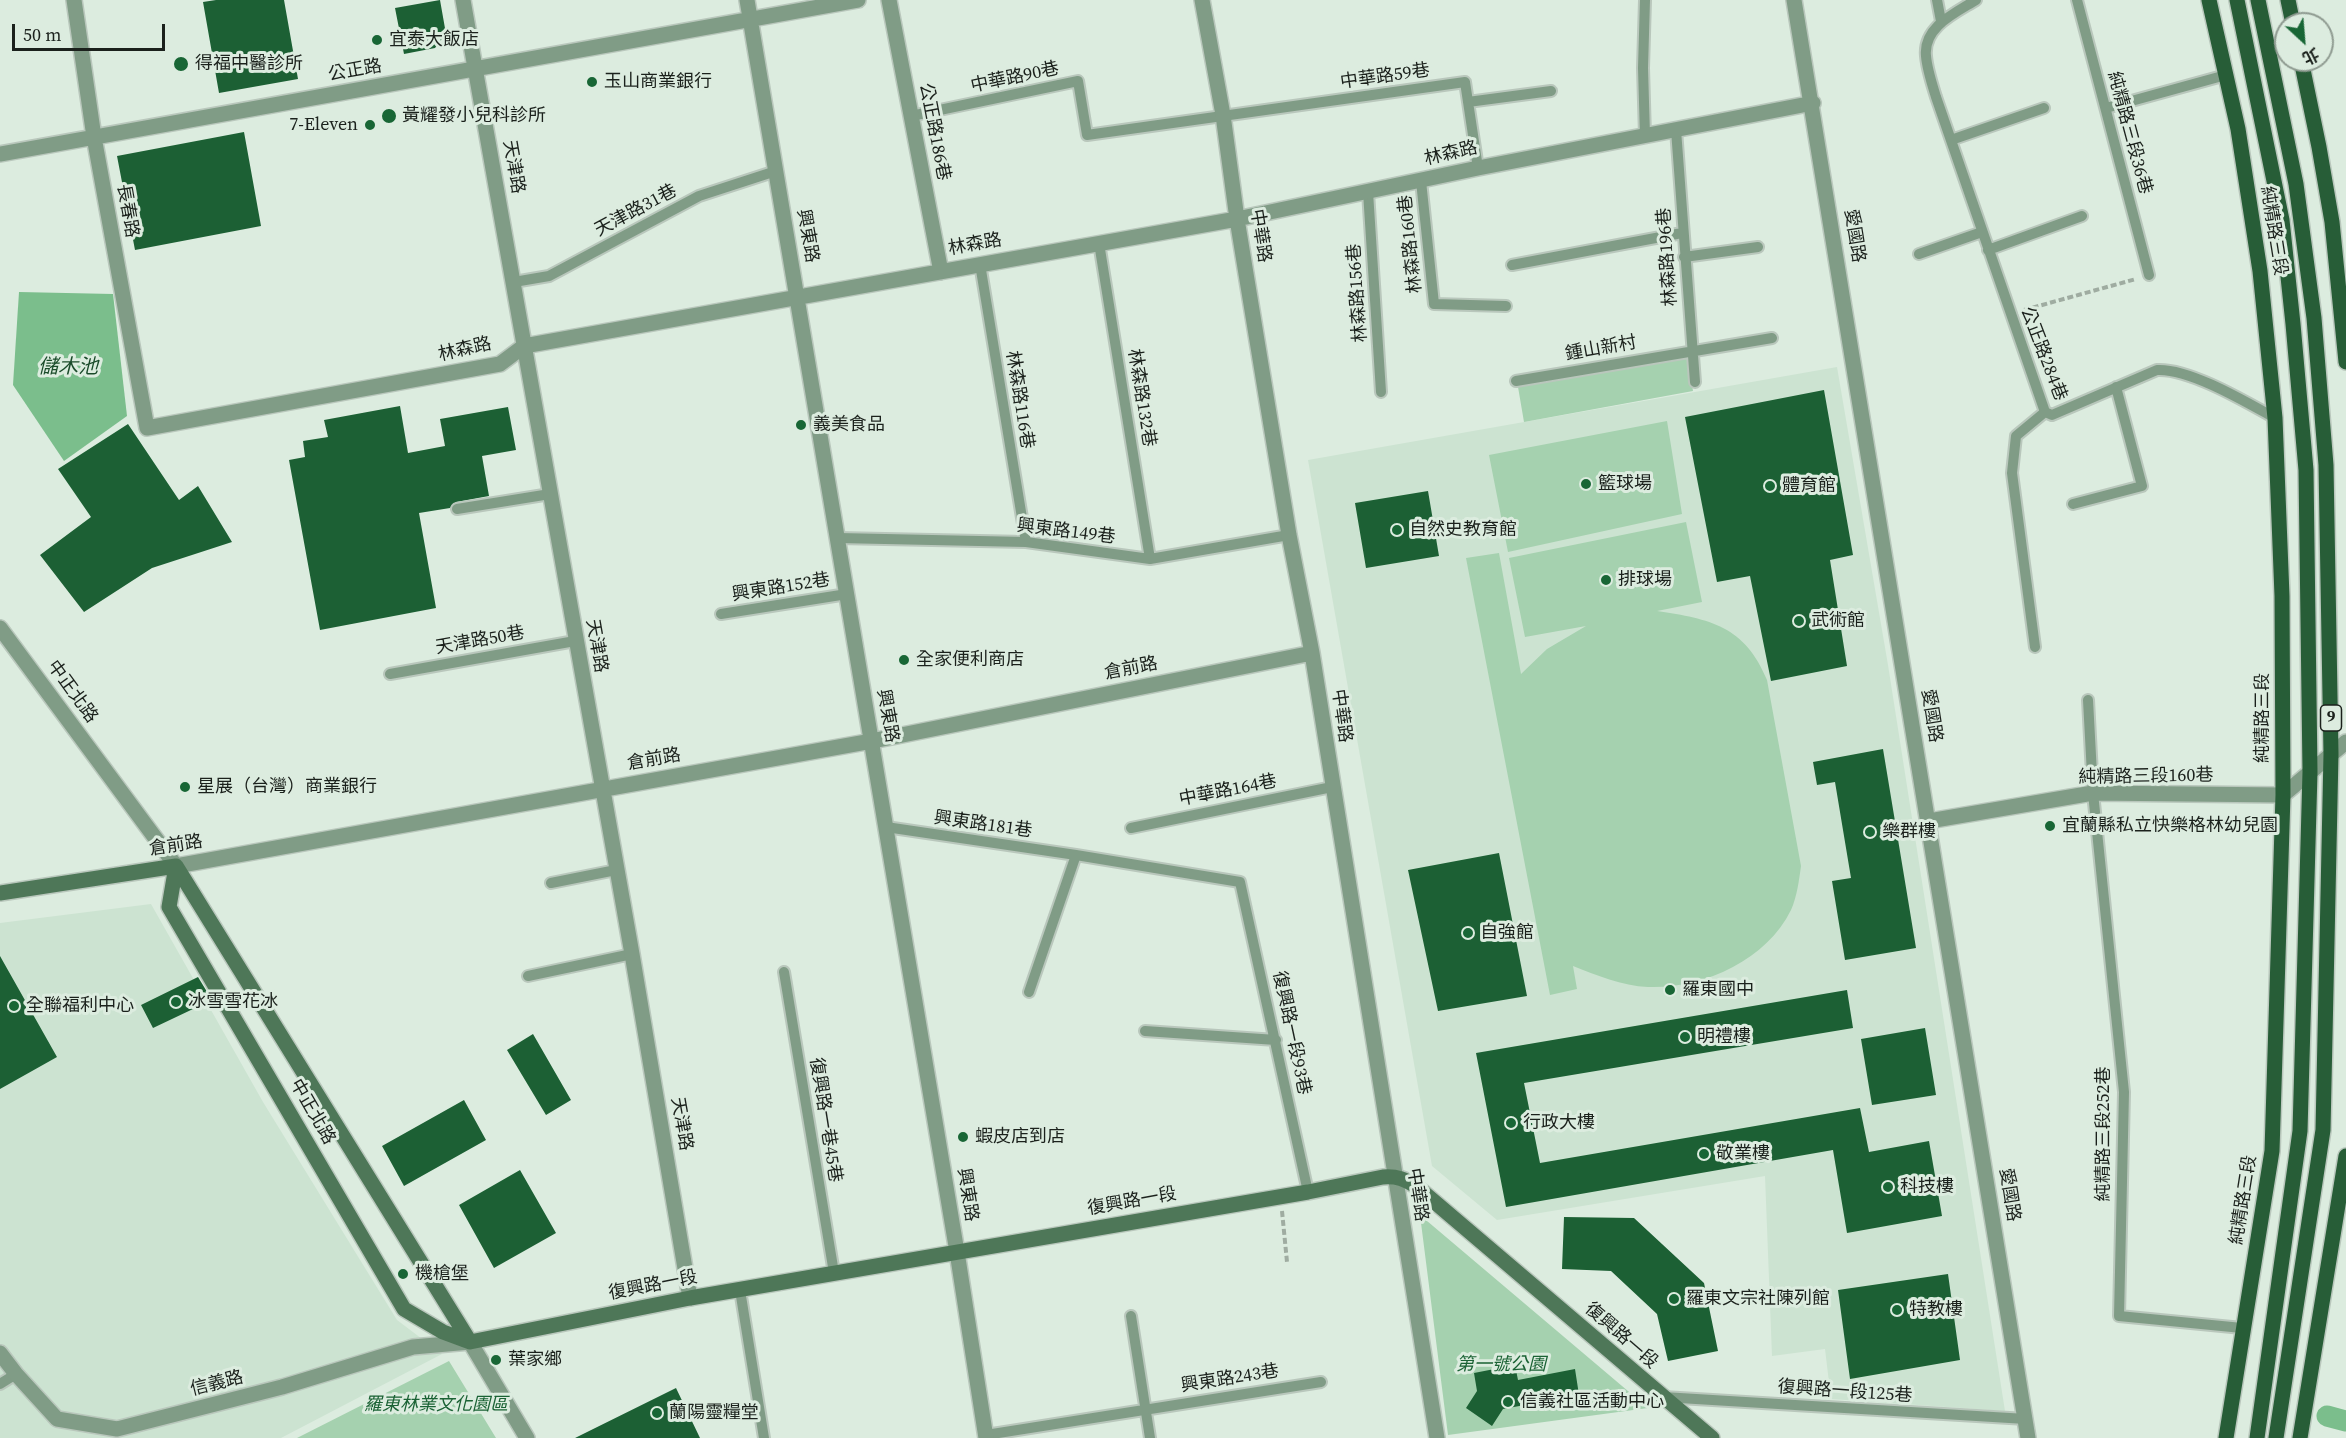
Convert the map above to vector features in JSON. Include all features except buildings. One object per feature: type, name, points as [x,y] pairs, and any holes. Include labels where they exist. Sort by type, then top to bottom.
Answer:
[{"type":"main road","name":"純精路三段","points":[[2209,0],[2238,129],[2260,271],[2275,418],[2282,596],[2283,795],[2272,1151],[2226,1438]]},
{"type":"main road","name":"純精路三段","points":[[2237,0],[2282,220],[2306,470],[2310,772],[2300,1131],[2257,1438]]},
{"type":"main road","name":"純精路三段","points":[[2258,0],[2296,184],[2314,318],[2326,465],[2331,754],[2323,1130],[2276,1438]]},
{"type":"main road","points":[[2303,72],[2332,222],[2346,362]]},
{"type":"main road","name":"倉前路","points":[[0,893],[176,866]]},
{"type":"main road","name":"中正北路","points":[[176,866],[470,1342]]},
{"type":"main road","name":"中正北路","points":[[176,866],[169,907],[404,1309],[442,1332],[470,1342]]},
{"type":"main road","points":[[2300,1438],[2346,1156]]},
{"type":"main road","name":"復興路一段","points":[[470,1342],[690,1298],[1395,1176],[1417,1187],[1712,1438]]},
{"type":"street","name":"長春路","points":[[74,0],[94,137],[147,428]]},
{"type":"street","name":"天津路","points":[[463,0],[632,954],[690,1298]]},
{"type":"street","name":"興東路","points":[[747,0],[986,1436]]},
{"type":"street","name":"公正路","points":[[0,154],[858,0]]},
{"type":"street","name":"公正路186巷","points":[[889,0],[940,272]]},
{"type":"street","name":"中華路","points":[[1202,0],[1223,115],[1237,219],[1289,535],[1312,653],[1437,1438]]},
{"type":"street","name":"愛國路","points":[[1794,0],[1813,103],[2028,1438]]},
{"type":"street","name":"林森路","points":[[147,428],[500,364],[524,346],[1237,219],[1478,168],[1813,103]]},
{"type":"street","name":"中正北路","points":[[0,628],[176,866]]},
{"type":"street","name":"倉前路","points":[[176,866],[872,741],[1312,653]]},
{"type":"street","points":[[2283,795],[2346,742]]},
{"type":"street","name":"純精路三段160巷","points":[[1929,821],[2093,794],[2283,795]]},
{"type":"street","name":"中正北路","points":[[470,1342],[527,1438]]},
{"type":"street","name":"信義路","points":[[0,1353],[57,1419],[117,1429],[282,1388],[413,1347],[470,1342]]},
{"type":"lane","points":[[1645,0],[1643,68],[1645,136]]},
{"type":"lane","points":[[1937,0],[1941,21],[1976,0]]},
{"type":"lane","name":"純精路三段36巷","points":[[2077,0],[2149,275]]},
{"type":"lane","name":"公正路284巷","points":[[1941,21],[1927,42],[1926,56],[1936,97],[2044,412],[2052,415],[2157,370],[2170,369],[2226,392],[2275,418]]},
{"type":"lane","points":[[2106,108],[2226,75]]},
{"type":"lane","name":"中華路90巷","points":[[911,116],[1078,81],[1087,135],[1223,115]]},
{"type":"lane","name":"中華路59巷","points":[[1223,115],[1465,82],[1478,168]]},
{"type":"lane","points":[[1468,102],[1551,91]]},
{"type":"lane","points":[[1951,140],[2044,108]]},
{"type":"lane","name":"林森路196巷","points":[[1676,130],[1695,382]]},
{"type":"lane","name":"天津路31巷","points":[[514,282],[549,276],[699,196],[776,171]]},
{"type":"lane","name":"林森路160巷","points":[[1421,181],[1434,304],[1506,306]]},
{"type":"lane","name":"林森路156巷","points":[[1368,192],[1381,392]]},
{"type":"lane","points":[[1988,250],[2082,216]]},
{"type":"lane","points":[[1919,254],[1982,232]]},
{"type":"lane","points":[[1512,265],[1682,233]]},
{"type":"lane","name":"林森路132巷","points":[[1099,243],[1150,559]]},
{"type":"lane","points":[[1684,257],[1758,247]]},
{"type":"lane","name":"林森路116巷","points":[[980,264],[1026,542]]},
{"type":"lane","name":"鍾山新村","points":[[1516,381],[1772,338]]},
{"type":"lane","points":[[2073,504],[2142,486],[2116,387]]},
{"type":"lane","points":[[2035,647],[2012,473],[2016,436],[2044,412]]},
{"type":"lane","points":[[457,509],[550,494]]},
{"type":"lane","name":"興東路149巷","points":[[838,538],[1026,542],[1150,559],[1289,535]]},
{"type":"lane","name":"興東路152巷","points":[[721,614],[847,594]]},
{"type":"lane","name":"天津路50巷","points":[[390,674],[575,641]]},
{"type":"lane","points":[[2088,700],[2093,794]]},
{"type":"lane","name":"中華路164巷","points":[[1131,828],[1332,787]]},
{"type":"lane","name":"純精路三段252巷","points":[[2093,794],[2124,1092],[2119,1316],[2242,1328]]},
{"type":"lane","name":"興東路181巷","points":[[886,827],[1240,882]]},
{"type":"lane","points":[[1029,992],[1076,855]]},
{"type":"lane","points":[[551,883],[616,870]]},
{"type":"lane","name":"復興路一段93巷","points":[[1240,882],[1308,1192]]},
{"type":"lane","points":[[528,976],[632,954]]},
{"type":"lane","name":"復興路一巷45巷","points":[[784,972],[834,1273]]},
{"type":"lane","points":[[1145,1031],[1276,1040]]},
{"type":"lane","points":[[740,1290],[764,1438]]},
{"type":"lane","points":[[1131,1316],[1150,1438]]},
{"type":"lane","points":[[0,1384],[16,1374]]},
{"type":"lane","name":"興東路243巷","points":[[986,1436],[1321,1382]]},
{"type":"lane","name":"復興路一段125巷","points":[[1662,1397],[2026,1419]]},
{"type":"path","points":[[2009,314],[2149,275]]},
{"type":"path","points":[[1280,1196],[1287,1262]]},
{"type":"shaded area","name":"羅東國中","points":[[1837,367],[1888,665],[2005,1411],[1831,1399],[1825,1349],[1772,1356],[1765,1176],[1497,1220],[1432,1166],[1308,460]]},
{"type":"shaded area","points":[[151,904],[263,1102],[397,1320],[442,1354],[281,1438],[0,1438],[0,923]]},
{"type":"green space","points":[[1687,357],[1693,391],[1524,422],[1518,387]]},
{"type":"green space","name":"籃球場","points":[[1667,421],[1682,514],[1508,552],[1489,455]]},
{"type":"green space","points":[[1686,522],[1702,602],[1657,611],[1709,622],[1724,628],[1748,648],[1767,680],[1801,866],[1795,900],[1780,928],[1766,944],[1749,957],[1710,977],[1690,983],[1648,987],[1619,982],[1573,966],[1577,989],[1550,995],[1466,558],[1499,553],[1521,674],[1547,649],[1586,626],[1525,637],[1509,558]]},
{"type":"green space","name":"第一號公園","points":[[1420,1215],[1648,1408],[1448,1435]]},
{"type":"green space","name":"羅東林業文化園區","points":[[449,1361],[496,1438],[297,1438]]},
{"type":"water","name":"儲木池","points":[[19,292],[113,294],[127,416],[64,461],[13,385]]},
{"type":"waterway","points":[[2327,1416],[2346,1421]]},
{"type":"place","name":"宜泰大飯店","points":[[377,40]]},
{"type":"place","name":"得福中醫診所","points":[[181,64]]},
{"type":"place","name":"玉山商業銀行","points":[[592,82]]},
{"type":"place","name":"黃耀發小兒科診所","points":[[389,116]]},
{"type":"place","name":"7-Eleven","points":[[370,125]]},
{"type":"place","name":"義美食品","points":[[801,425]]},
{"type":"place","name":"籃球場","points":[[1586,484]]},
{"type":"place","name":"體育館","points":[[1770,486]]},
{"type":"place","name":"自然史教育館","points":[[1397,530]]},
{"type":"place","name":"排球場","points":[[1606,580]]},
{"type":"place","name":"武術館","points":[[1799,621]]},
{"type":"place","name":"全家便利商店","points":[[904,660]]},
{"type":"place","name":"星展（台灣）商業銀行","points":[[185,787]]},
{"type":"place","name":"宜蘭縣私立快樂格林幼兒園","points":[[2050,826]]},
{"type":"place","name":"樂群樓","points":[[1870,832]]},
{"type":"place","name":"自強館","points":[[1468,933]]},
{"type":"place","name":"羅東國中","points":[[1670,990]]},
{"type":"place","name":"冰雪雪花冰","points":[[176,1002]]},
{"type":"place","name":"全聯福利中心","points":[[14,1006]]},
{"type":"place","name":"明禮樓","points":[[1685,1037]]},
{"type":"place","name":"行政大樓","points":[[1511,1123]]},
{"type":"place","name":"蝦皮店到店","points":[[963,1137]]},
{"type":"place","name":"敬業樓","points":[[1704,1154]]},
{"type":"place","name":"科技樓","points":[[1888,1187]]},
{"type":"place","name":"機槍堡","points":[[403,1274]]},
{"type":"place","name":"羅東文宗社陳列館","points":[[1674,1299]]},
{"type":"place","name":"特教樓","points":[[1897,1310]]},
{"type":"place","name":"葉家鄉","points":[[496,1360]]},
{"type":"place","name":"信義社區活動中心","points":[[1508,1402]]},
{"type":"place","name":"蘭陽靈糧堂","points":[[657,1413]]}]
